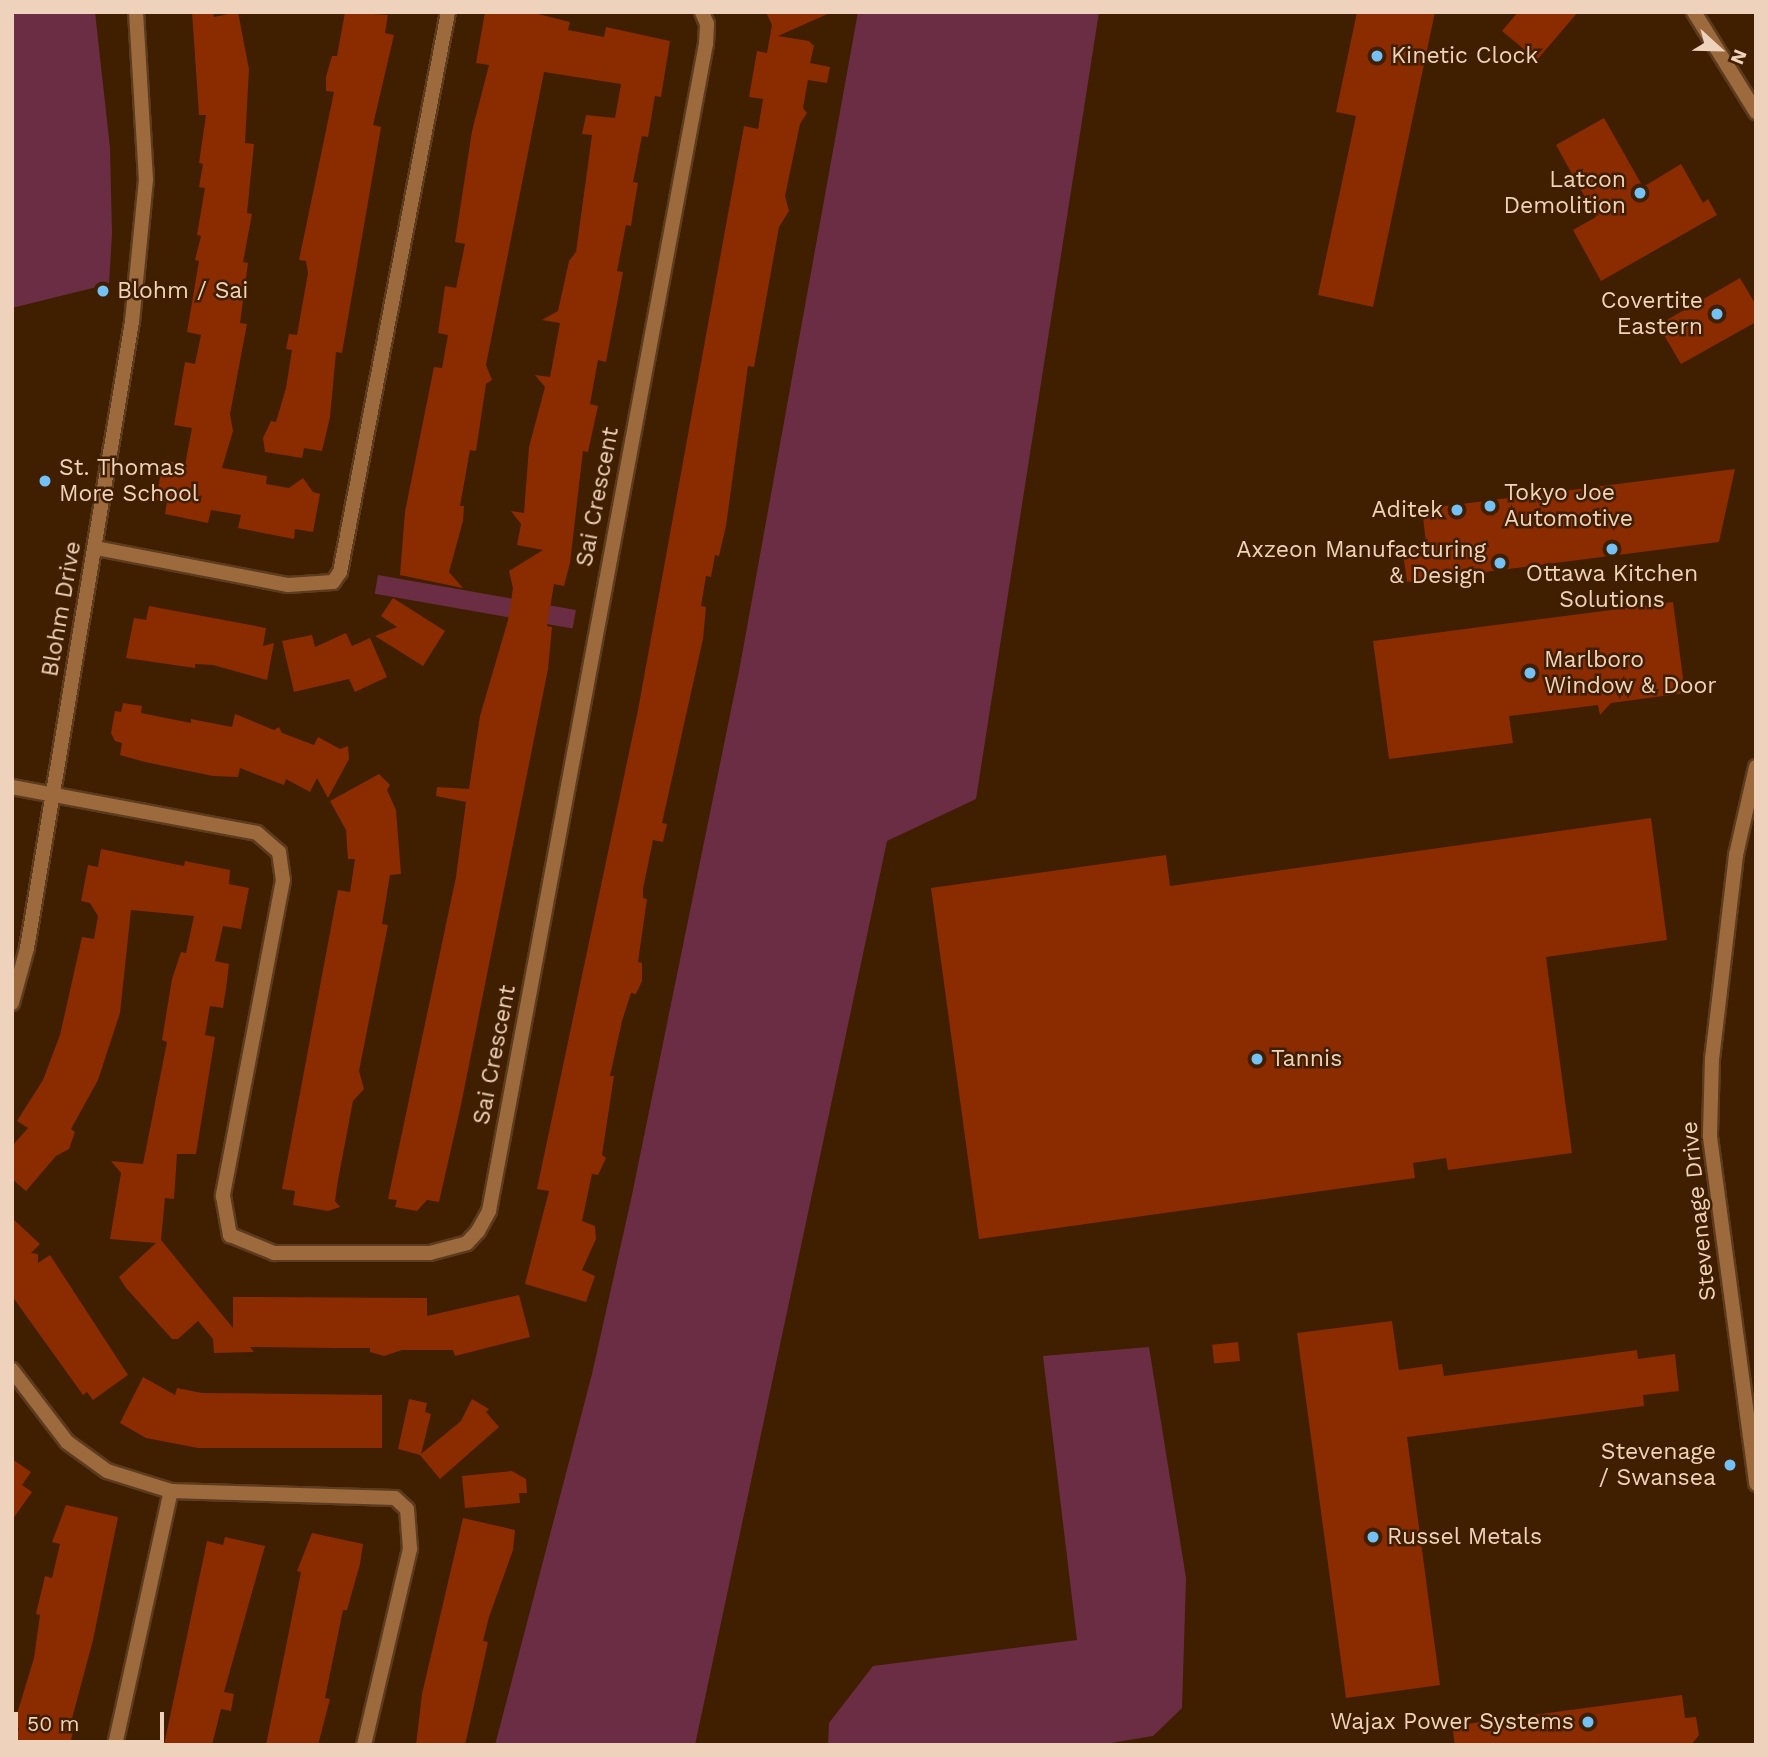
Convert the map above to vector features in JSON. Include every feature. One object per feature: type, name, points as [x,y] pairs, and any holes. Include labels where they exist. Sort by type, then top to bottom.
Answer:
[{"type":"street","name":"Blohm Drive","points":[[12,1003],[27,948],[50,794],[96,548],[132,322],[146,180],[136,12]]},
{"type":"street","points":[[96,548],[288,585],[333,582],[340,572],[448,12]]},
{"type":"street","name":"Sai Crescent","points":[[50,794],[257,833],[279,852],[283,880],[223,1196],[230,1235],[274,1253],[430,1253],[467,1242],[478,1231],[491,1198],[706,44],[707,24],[702,12]]},
{"type":"street","points":[[1694,12],[1756,112]]},
{"type":"street","name":"Stevenage Drive","points":[[1756,767],[1736,855],[1712,1058],[1710,1137],[1756,1484]]},
{"type":"street","points":[[12,787],[50,794]]},
{"type":"street","points":[[12,1370],[67,1442],[107,1471],[171,1492],[396,1498],[407,1509],[410,1549],[364,1745]]},
{"type":"street","points":[[115,1745],[171,1492]]},
{"type":"shaded area","points":[[12,12],[95,12],[110,148],[112,234],[109,284],[12,308]]},
{"type":"shaded area","points":[[858,12],[1099,12],[976,799],[887,841],[695,1745],[495,1745],[592,1374],[632,1195],[740,666]]},
{"type":"shaded area","points":[[378,575],[576,610],[573,629],[375,594]]},
{"type":"shaded area","points":[[1149,1347],[1186,1578],[1182,1708],[1153,1736],[1099,1745],[828,1745],[829,1723],[873,1666],[1077,1640],[1043,1356]]},
{"type":"building","points":[[192,12],[213,12],[214,17],[238,12],[249,69],[245,143],[254,144],[247,213],[252,214],[243,262],[248,263],[240,323],[247,324],[230,414],[233,431],[222,468],[267,476],[266,484],[289,488],[303,478],[313,492],[320,494],[313,532],[295,529],[294,539],[238,528],[241,515],[211,510],[208,523],[165,514],[167,502],[156,500],[163,460],[185,465],[192,428],[174,425],[185,362],[195,364],[201,335],[187,332],[199,261],[195,260],[201,236],[197,235],[205,188],[199,187],[203,164],[199,163],[206,115],[199,115]]},
{"type":"building","points":[[345,12],[388,15],[385,33],[394,35],[373,125],[381,127],[342,353],[336,352],[330,417],[322,451],[304,448],[302,458],[265,452],[263,438],[271,421],[276,422],[286,388],[292,350],[286,349],[289,334],[297,335],[308,273],[306,261],[299,260],[334,92],[326,91],[326,77],[332,56],[337,56]]},
{"type":"building","points":[[485,12],[530,12],[570,22],[568,30],[604,37],[606,27],[670,41],[661,97],[655,96],[648,137],[642,136],[633,182],[638,183],[631,226],[626,225],[617,271],[623,272],[606,362],[598,360],[590,404],[598,406],[588,452],[583,451],[570,563],[564,586],[554,584],[547,626],[552,627],[548,669],[461,1105],[439,1202],[427,1200],[417,1211],[395,1207],[397,1200],[388,1199],[456,877],[466,802],[436,796],[437,787],[469,789],[480,716],[508,620],[513,588],[509,571],[543,550],[517,545],[521,524],[511,511],[524,513],[529,447],[545,387],[535,375],[550,377],[560,323],[542,320],[558,311],[569,261],[576,252],[592,135],[582,134],[586,115],[615,118],[621,84],[544,72],[486,365],[492,380],[486,384],[476,451],[470,450],[460,506],[464,506],[463,521],[449,572],[463,588],[400,575],[405,512],[434,367],[442,368],[448,335],[438,333],[445,286],[456,288],[465,244],[455,242],[472,131],[489,65],[476,63]]},
{"type":"building","points":[[766,12],[832,12],[778,36],[809,41],[814,46],[810,63],[830,67],[827,83],[808,80],[803,108],[807,113],[800,124],[785,196],[789,211],[779,227],[754,367],[748,366],[726,526],[719,556],[715,555],[711,577],[706,576],[701,606],[706,607],[703,639],[662,823],[667,824],[663,842],[653,840],[643,889],[643,898],[647,899],[638,962],[642,963],[642,981],[636,994],[631,993],[622,1021],[610,1076],[614,1076],[602,1155],[606,1158],[598,1175],[592,1174],[582,1221],[595,1226],[596,1239],[582,1270],[595,1276],[586,1302],[525,1284],[549,1191],[537,1189],[638,710],[744,126],[758,129],[763,99],[749,97],[757,51],[767,53],[772,25]]},
{"type":"building","points":[[1357,12],[1435,12],[1373,307],[1318,295],[1356,116],[1336,112]]},
{"type":"building","points":[[1518,12],[1578,12],[1537,60],[1502,31]]},
{"type":"building","name":"Latcon Demolition","points":[[1604,118],[1643,187],[1681,164],[1703,203],[1708,199],[1717,215],[1601,281],[1573,230],[1596,217],[1556,145]]},
{"type":"building","name":"Covertite Eastern","points":[[1740,278],[1756,305],[1756,322],[1681,364],[1658,325]]},
{"type":"building","points":[[1735,469],[1719,542],[1407,582],[1402,546],[1426,543],[1422,509]]},
{"type":"building","points":[[393,598],[445,631],[423,666],[375,636],[397,627],[381,616]]},
{"type":"building","name":"Marlboro Window & Door","points":[[1673,602],[1685,693],[1611,703],[1600,715],[1598,705],[1509,716],[1513,743],[1389,759],[1373,641]]},
{"type":"building","points":[[149,606],[266,628],[263,646],[274,643],[267,680],[213,665],[195,664],[195,668],[126,658],[134,618],[146,620]]},
{"type":"building","points":[[346,633],[352,646],[370,638],[387,677],[355,692],[349,679],[294,692],[282,641],[312,635],[315,647]]},
{"type":"building","points":[[123,703],[142,706],[141,713],[191,723],[191,719],[232,727],[235,714],[274,730],[279,727],[282,733],[314,745],[318,737],[340,749],[348,746],[349,759],[328,798],[317,778],[310,792],[286,779],[284,785],[240,768],[238,777],[213,776],[145,762],[120,755],[122,743],[115,741],[111,733],[115,711],[121,712]]},
{"type":"building","points":[[379,774],[390,785],[387,790],[396,810],[401,874],[390,875],[382,924],[388,925],[359,1071],[364,1089],[353,1101],[335,1201],[340,1207],[328,1211],[293,1205],[295,1191],[282,1189],[338,890],[350,892],[355,859],[348,859],[346,830],[330,801]]},
{"type":"building","name":"Tannis","points":[[1651,818],[1667,940],[1546,957],[1572,1153],[1448,1170],[1446,1158],[1413,1163],[1415,1178],[979,1239],[931,888],[1166,855],[1170,886]]},
{"type":"building","points":[[101,849],[184,866],[185,861],[230,870],[229,884],[249,888],[241,929],[223,926],[215,961],[229,964],[223,1008],[210,1006],[205,1035],[215,1037],[196,1154],[177,1154],[174,1199],[165,1198],[161,1240],[233,1328],[233,1297],[427,1298],[427,1316],[519,1295],[530,1337],[455,1356],[453,1350],[402,1350],[384,1356],[370,1352],[370,1348],[250,1347],[254,1352],[214,1353],[213,1339],[198,1321],[178,1339],[172,1339],[126,1288],[119,1277],[156,1243],[110,1239],[121,1173],[111,1161],[143,1164],[167,1042],[162,1040],[172,979],[181,952],[186,953],[194,916],[131,910],[120,1013],[98,1080],[71,1129],[75,1132],[69,1149],[56,1156],[26,1191],[12,1179],[12,1146],[28,1128],[17,1121],[43,1080],[60,1035],[82,937],[94,939],[98,916],[90,903],[81,901],[88,865],[98,867]]},
{"type":"building","points":[[12,1218],[40,1244],[31,1253],[38,1254],[38,1263],[50,1255],[128,1375],[93,1400],[87,1392],[83,1395],[12,1296]]},
{"type":"building","name":"Russel Metals","points":[[1392,1321],[1399,1370],[1442,1364],[1444,1376],[1637,1350],[1638,1359],[1675,1354],[1679,1391],[1643,1395],[1644,1406],[1407,1437],[1440,1685],[1346,1698],[1297,1333]]},
{"type":"building","points":[[1238,1342],[1240,1361],[1214,1364],[1212,1345]]},
{"type":"building","points":[[143,1377],[175,1395],[177,1388],[202,1393],[382,1395],[382,1448],[198,1448],[146,1438],[120,1423]]},
{"type":"building","points":[[409,1399],[427,1403],[425,1412],[431,1414],[421,1454],[461,1421],[472,1399],[489,1409],[486,1412],[499,1427],[440,1479],[420,1455],[398,1449]]},
{"type":"building","points":[[12,1459],[31,1472],[22,1485],[32,1492],[12,1520]]},
{"type":"building","points":[[512,1471],[526,1479],[527,1493],[519,1493],[520,1503],[465,1508],[462,1476]]},
{"type":"building","points":[[66,1505],[118,1517],[93,1640],[70,1726],[74,1727],[70,1745],[15,1745],[19,1728],[13,1727],[34,1658],[40,1615],[36,1614],[45,1576],[52,1578],[60,1544],[52,1542]]},
{"type":"building","points":[[463,1518],[515,1530],[513,1550],[483,1641],[488,1642],[465,1745],[416,1745],[422,1694]]},
{"type":"building","points":[[312,1533],[363,1544],[360,1564],[347,1610],[343,1610],[325,1698],[330,1699],[318,1745],[266,1745],[301,1572],[297,1571]]},
{"type":"building","points":[[225,1537],[265,1546],[224,1692],[234,1694],[231,1711],[221,1709],[212,1745],[164,1745],[207,1541],[223,1545]]},
{"type":"building","name":"Wajax Power Systems","points":[[1682,1695],[1685,1718],[1696,1717],[1699,1735],[1691,1745],[1455,1745],[1452,1726]]},
{"type":"place","name":"Kinetic Clock","points":[[1377,56]]},
{"type":"place","name":"Latcon Demolition","points":[[1640,193]]},
{"type":"place","name":"Blohm / Sai","points":[[103,291]]},
{"type":"place","name":"Covertite Eastern","points":[[1717,314]]},
{"type":"place","name":"St. Thomas More School","points":[[45,481]]},
{"type":"place","name":"Tokyo Joe Automotive","points":[[1490,506]]},
{"type":"place","name":"Aditek","points":[[1457,510]]},
{"type":"place","name":"Ottawa Kitchen Solutions","points":[[1612,549]]},
{"type":"place","name":"Axzeon Manufacturing & Design","points":[[1500,563]]},
{"type":"place","name":"Marlboro Window & Door","points":[[1530,673]]},
{"type":"place","name":"Tannis","points":[[1257,1059]]},
{"type":"place","name":"Stevenage / Swansea","points":[[1730,1465]]},
{"type":"place","name":"Russel Metals","points":[[1373,1537]]},
{"type":"place","name":"Wajax Power Systems","points":[[1588,1722]]}]
